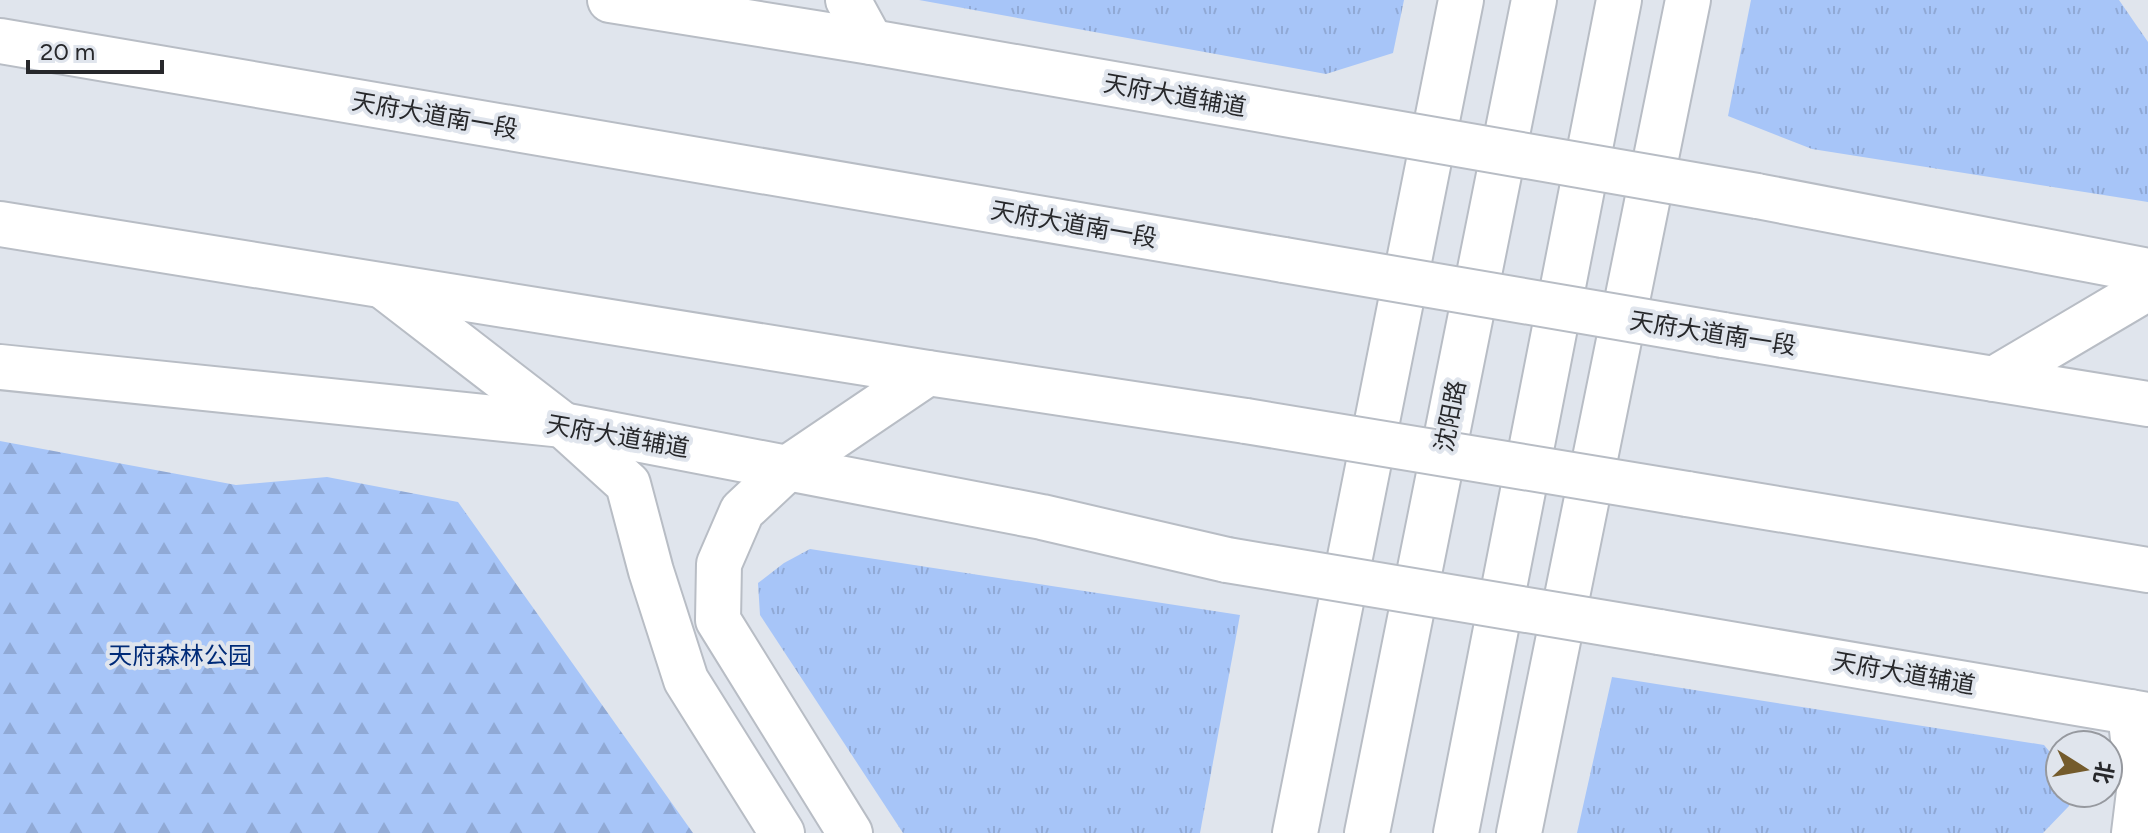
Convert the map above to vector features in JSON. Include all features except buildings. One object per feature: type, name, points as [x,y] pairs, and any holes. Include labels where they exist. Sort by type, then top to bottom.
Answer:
[{"type":"main road","points":[[848,0],[871,42]]},
{"type":"main road","points":[[1295,833],[1461,0]]},
{"type":"main road","name":"沈阳路","points":[[1367,833],[1534,0]]},
{"type":"main road","points":[[1456,833],[1619,0]]},
{"type":"main road","points":[[1519,833],[1688,0]]},
{"type":"main road","name":"天府大道辅道","points":[[640,2],[1757,196],[2148,271]]},
{"type":"main road","name":"天府大道南一段","points":[[0,41],[1723,335],[2148,404]]},
{"type":"main road","points":[[0,224],[1246,421],[2148,570]]},
{"type":"main road","points":[[383,286],[563,425],[628,484],[651,571],[686,680],[782,833]]},
{"type":"main road","points":[[1994,379],[2148,288]]},
{"type":"main road","name":"天府大道辅道","points":[[0,367],[563,425],[1042,517],[1227,560],[2139,713]]},
{"type":"main road","points":[[850,833],[718,620],[719,564],[742,511],[789,467],[928,373]]},
{"type":"main road","points":[[2134,833],[2139,792],[2139,713]]},
{"type":"green space","points":[[919,0],[1404,0],[1393,53],[1326,74]]},
{"type":"green space","points":[[1751,0],[2119,0],[2148,42],[2148,202],[1812,149],[1728,116]]},
{"type":"green space","name":"天府森林公园","points":[[0,441],[236,485],[327,477],[458,502],[693,833],[0,833]]},
{"type":"green space","points":[[810,549],[1240,615],[1200,833],[903,833],[760,615],[758,583],[784,563]]},
{"type":"green space","points":[[1612,677],[2044,745],[2044,809],[2066,809],[2043,833],[1577,833]]}]
